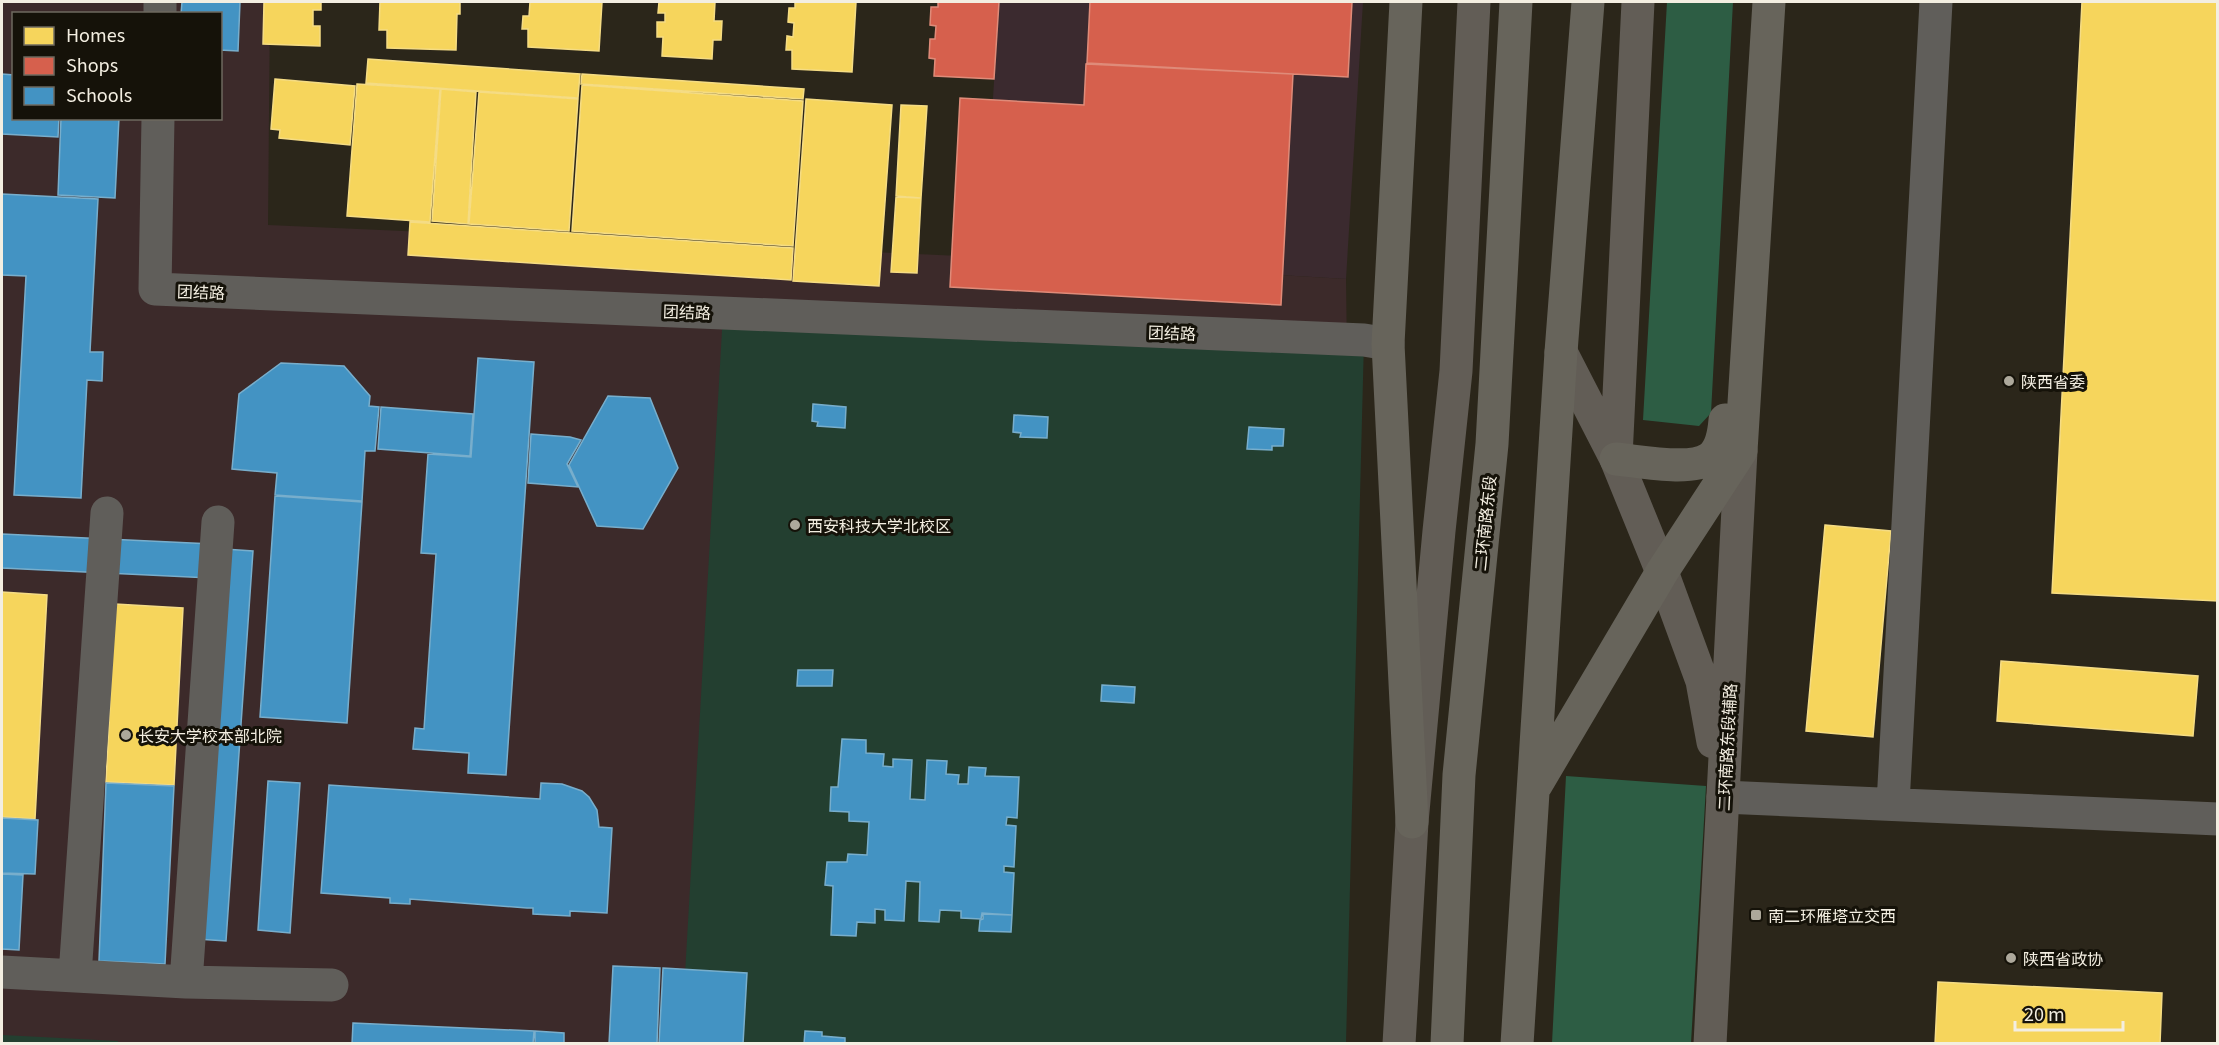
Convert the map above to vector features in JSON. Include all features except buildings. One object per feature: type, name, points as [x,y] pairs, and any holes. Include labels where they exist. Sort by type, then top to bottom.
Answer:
[{"type":"highway","points":[[1406,2],[1388,344],[1412,822]]},
{"type":"highway","name":"二环南路东段","points":[[1447,1044],[1459,775],[1492,444],[1516,2]]},
{"type":"highway","points":[[1517,1044],[1561,352],[1588,2]]},
{"type":"highway","points":[[1616,459],[1683,465],[1696,464],[1711,458],[1724,436],[1747,2]]},
{"type":"highway","points":[[1532,792],[1662,572],[1741,451],[1769,2]]},
{"type":"main road","points":[[1399,1044],[1412,822],[1456,371],[1474,2]]},
{"type":"main road","points":[[1616,459],[1638,2]]},
{"type":"main road","points":[[1561,352],[1616,459],[1662,572],[1702,681],[1723,797]]},
{"type":"main road","name":"二环南路东段辅路","points":[[1710,1044],[1741,451]]},
{"type":"street","points":[[1893,804],[1936,2]]},
{"type":"street","name":"团结路","points":[[158,120],[156,289],[1364,340],[1388,344]]},
{"type":"street","points":[[75,975],[107,513]]},
{"type":"street","points":[[186,982],[218,522]]},
{"type":"street","points":[[1723,797],[2217,819]]},
{"type":"street","points":[[2,972],[186,982],[332,985]]},
{"type":"shaded area","name":"西安科技大学北校区","points":[[2,2],[270,2],[268,225],[983,257],[1346,279],[1352,733],[1344,1043],[2,1044]]},
{"type":"shaded area","points":[[999,2],[1363,2],[1346,279],[983,257]]},
{"type":"green space","points":[[1667,2],[1733,2],[1711,413],[1699,426],[1643,420]]},
{"type":"green space","points":[[723,313],[1364,340],[1346,1043],[681,1044]]},
{"type":"green space","points":[[1566,776],[1706,786],[1691,1043],[1552,1043]]},
{"type":"green space","points":[[3,1035],[118,1041],[118,1043],[2,1043]]},
{"type":"place","name":"陕西省委","points":[[2009,381]]},
{"type":"place","name":"西安科技大学北校区","points":[[795,525]]},
{"type":"place","name":"长安大学校本部北院","points":[[126,735]]},
{"type":"place","name":"南二环雁塔立交西","points":[[1756,915]]},
{"type":"place","name":"陕西省政协","points":[[2011,958]]}]
